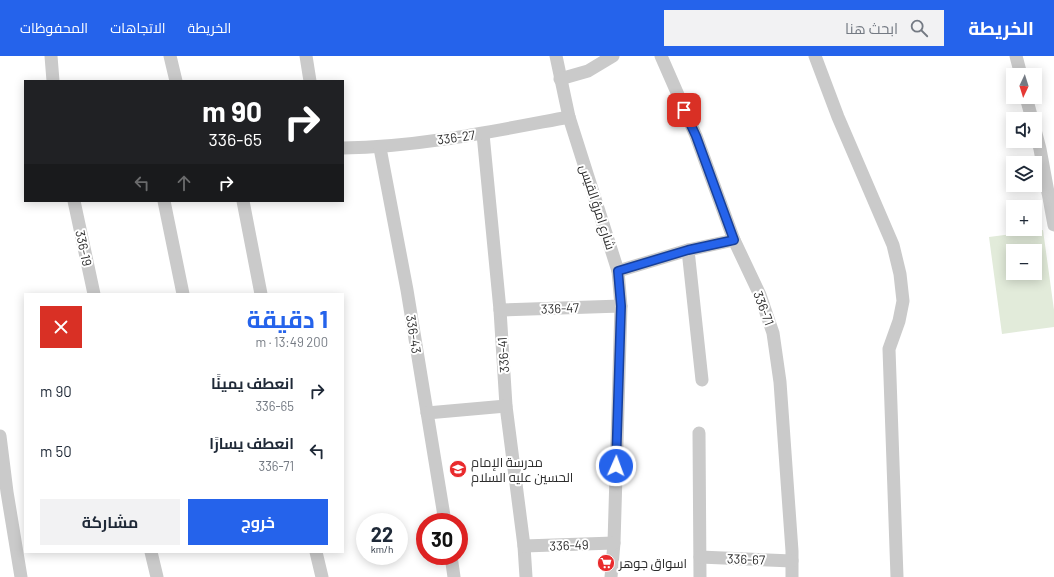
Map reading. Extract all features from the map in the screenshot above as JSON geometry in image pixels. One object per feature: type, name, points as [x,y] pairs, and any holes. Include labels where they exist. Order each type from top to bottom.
[{"type":"street","points":[[51,56],[53,80]]},
{"type":"street","points":[[170,56],[176,80]]},
{"type":"street","points":[[306,56],[310,80]]},
{"type":"street","name":"شارع امرؤ القيس","points":[[556,56],[569,117],[618,271],[621,306],[614,543],[611,577]]},
{"type":"street","points":[[560,79],[588,71],[613,56]]},
{"type":"street","name":"336-71","points":[[661,56],[696,136],[734,240],[760,295],[774,333],[780,382],[792,577]]},
{"type":"street","points":[[815,56],[838,117],[893,245],[900,274],[903,300],[899,320],[889,349],[897,577]]},
{"type":"street","points":[[1016,56],[1019,68]]},
{"type":"street","name":"336-27","points":[[344,148],[380,148],[483,134],[569,117]]},
{"type":"street","name":"336-41","points":[[483,134],[500,310],[506,406],[524,546],[526,577]]},
{"type":"street","name":"336-43","points":[[380,148],[407,290],[444,513]]},
{"type":"street","points":[[1039,148],[1054,225]]},
{"type":"street","name":"336-19","points":[[74,202],[94,293]]},
{"type":"street","points":[[164,202],[184,293]]},
{"type":"street","points":[[243,202],[261,293]]},
{"type":"street","points":[[618,271],[688,250],[734,240]]},
{"type":"street","points":[[688,250],[702,380]]},
{"type":"street","name":"336-47","points":[[500,310],[621,306]]},
{"type":"street","points":[[427,413],[506,406]]},
{"type":"street","points":[[699,433],[700,577]]},
{"type":"street","points":[[0,436],[7,492],[21,577]]},
{"type":"street","name":"336-49","points":[[524,546],[614,543]]},
{"type":"street","points":[[151,553],[156,577]]},
{"type":"street","points":[[316,553],[322,577]]},
{"type":"street","name":"336-67","points":[[700,557],[792,561]]},
{"type":"street","points":[[452,565],[454,577]]},
{"type":"green space","points":[[1043,230],[1054,310],[1054,327],[1002,334],[989,237],[1006,235],[1006,236],[1042,236]]},
{"type":"place","name":"مدرسة الإمام الحسين عليه السلام","points":[[458,469]]},
{"type":"place","name":"اسواق جوهر","points":[[606,563]]},
{"type":"route","points":[[616,466],[621,306],[618,271],[688,250],[734,240],[696,136],[684,110]]}]
